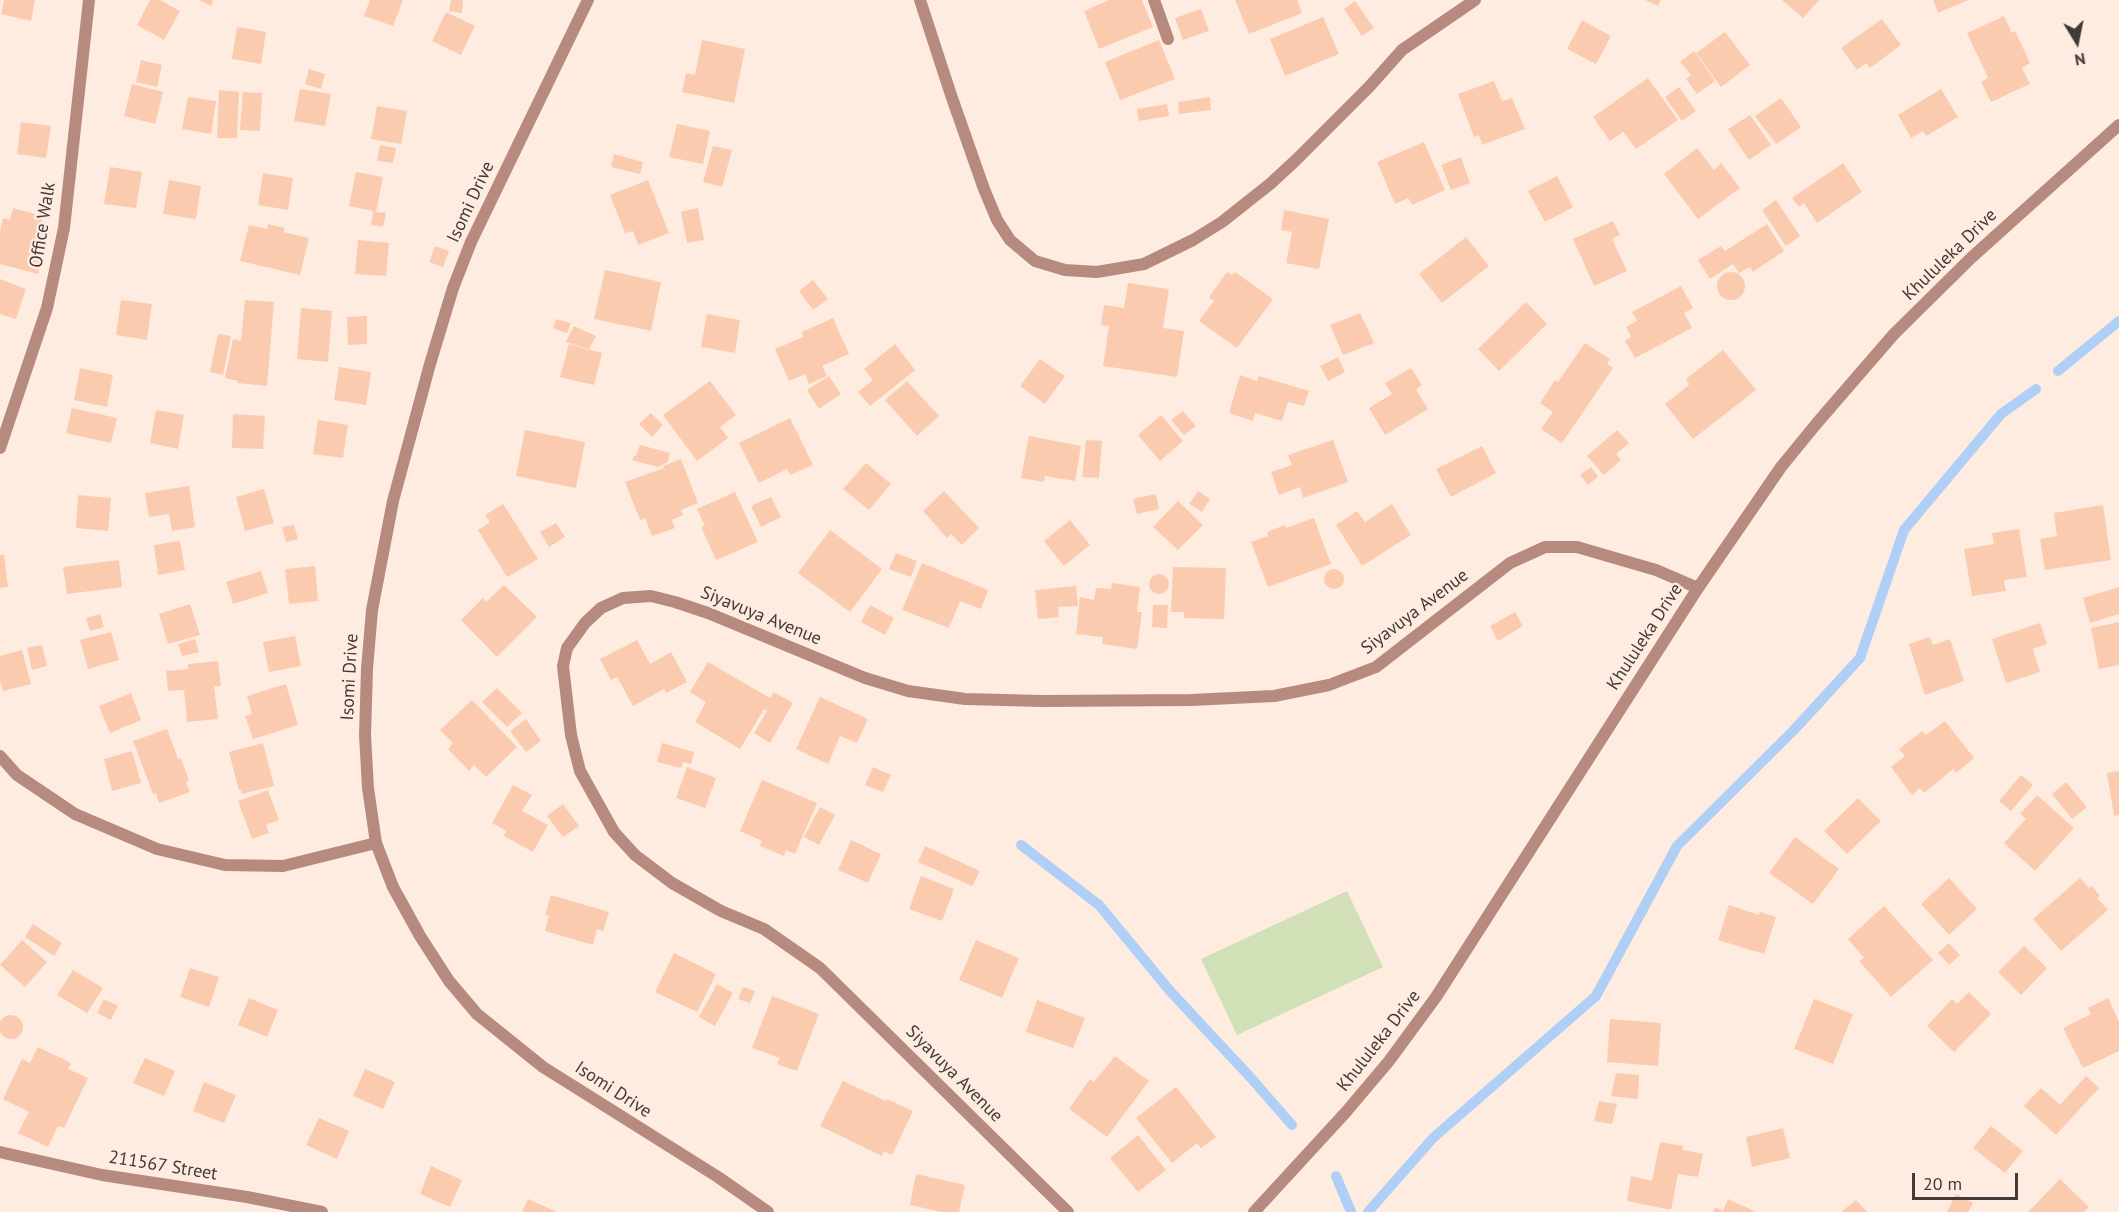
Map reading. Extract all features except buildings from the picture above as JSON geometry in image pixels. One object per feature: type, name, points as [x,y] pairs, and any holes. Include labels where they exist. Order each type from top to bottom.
[{"type":"street","name":"Office Walk","points":[[0,448],[46,308],[64,228],[88,0]]},
{"type":"street","name":"Isomi Drive","points":[[588,0],[476,232],[460,270],[430,364],[393,501],[372,610],[367,669],[365,735],[367,778],[376,843],[393,887],[420,936],[449,981],[477,1014],[543,1066],[718,1177],[768,1212]]},
{"type":"street","points":[[920,0],[984,189],[997,220],[1010,240],[1035,261],[1065,270],[1097,272],[1144,264],[1193,240],[1222,222],[1296,160],[1402,50],[1475,0]]},
{"type":"street","points":[[1154,0],[1168,39]]},
{"type":"street","name":"Khululeka Drive","points":[[1254,1212],[1346,1112],[1389,1061],[1436,997],[1698,588],[1781,467],[1894,334],[1971,258],[2119,125]]},
{"type":"street","name":"Siyavuya Avenue","points":[[1068,1212],[820,968],[764,929],[721,911],[672,883],[635,855],[614,832],[580,771],[571,735],[563,666],[567,648],[585,623],[601,608],[623,598],[651,596],[708,614],[865,678],[908,691],[965,699],[1191,700],[1274,696],[1329,685],[1376,667],[1510,563],[1545,547],[1577,547],[1656,570],[1698,588]]},
{"type":"street","points":[[0,756],[16,776],[75,814],[168,852],[225,865],[283,866],[376,843]]},
{"type":"street","name":"211567 Street","points":[[0,1152],[102,1176],[247,1197],[322,1212]]},
{"type":"green space","points":[[1347,891],[1383,967],[1237,1035],[1201,959]]},
{"type":"waterway","points":[[2058,371],[2119,321]]},
{"type":"waterway","points":[[1368,1212],[1433,1138],[1596,996],[1677,846],[1793,731],[1860,658],[1904,530],[2001,414],[2036,389]]},
{"type":"waterway","points":[[1021,845],[1099,905],[1170,991],[1292,1125]]},
{"type":"waterway","points":[[1336,1176],[1351,1212]]}]
